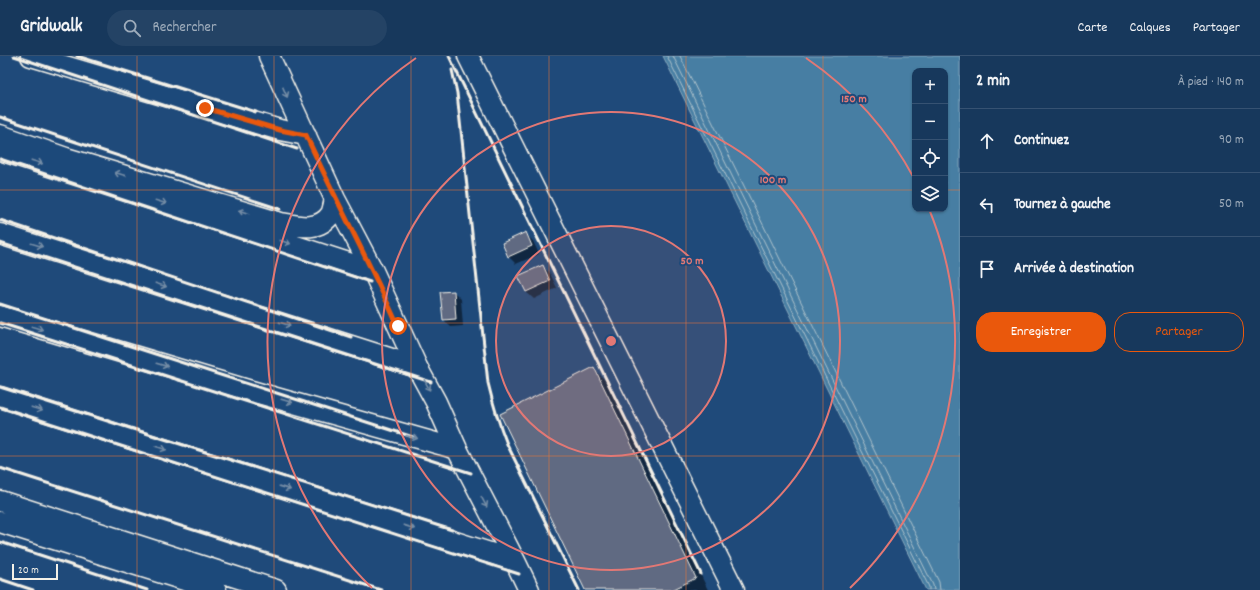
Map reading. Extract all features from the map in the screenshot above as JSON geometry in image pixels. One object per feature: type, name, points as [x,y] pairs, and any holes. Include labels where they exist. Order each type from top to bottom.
[{"type":"street","points":[[32,56],[280,130],[306,135]]},
{"type":"street","points":[[269,56],[335,199],[373,271],[457,449],[529,590]]},
{"type":"street","points":[[468,56],[734,590]]},
{"type":"street","points":[[0,135],[66,158],[281,223],[308,228],[322,222],[331,214],[335,199]]},
{"type":"street","points":[[0,150],[373,271]]},
{"type":"street","points":[[0,234],[417,367]]},
{"type":"street","points":[[0,316],[248,390],[457,449]]},
{"type":"street","points":[[0,397],[515,561]]},
{"type":"street","points":[[0,500],[276,590]]},
{"type":"street","points":[[0,522],[216,590]]},
{"type":"water","points":[[663,56],[960,56],[960,590],[926,590]]},
{"type":"building","points":[[526,232],[532,246],[508,257],[502,243]]},
{"type":"building","points":[[543,265],[550,281],[526,292],[518,276]]},
{"type":"building","points":[[454,291],[456,319],[443,320],[440,292]]},
{"type":"building","points":[[594,367],[696,578],[672,590],[585,590],[500,414]]},
{"type":"railway","points":[[14,56],[297,149]]},
{"type":"railway","points":[[77,56],[256,112]]},
{"type":"railway","points":[[449,56],[701,574]]},
{"type":"railway","points":[[452,70],[457,93],[488,383],[496,414],[507,444],[579,590]]},
{"type":"railway","points":[[0,117],[280,209]]},
{"type":"railway","points":[[0,159],[370,282]]},
{"type":"railway","points":[[0,220],[351,337]]},
{"type":"railway","points":[[0,243],[431,382]]},
{"type":"railway","points":[[0,304],[413,437]]},
{"type":"railway","points":[[0,323],[471,473]]},
{"type":"railway","points":[[0,387],[452,530]]},
{"type":"railway","points":[[0,407],[519,574]]},
{"type":"railway","points":[[0,468],[381,590]]},
{"type":"railway","points":[[0,542],[147,590]]},
{"type":"railway","points":[[0,579],[33,590]]},
{"type":"route","points":[[205,108],[280,130],[306,135],[335,199],[373,271],[398,326]]}]
